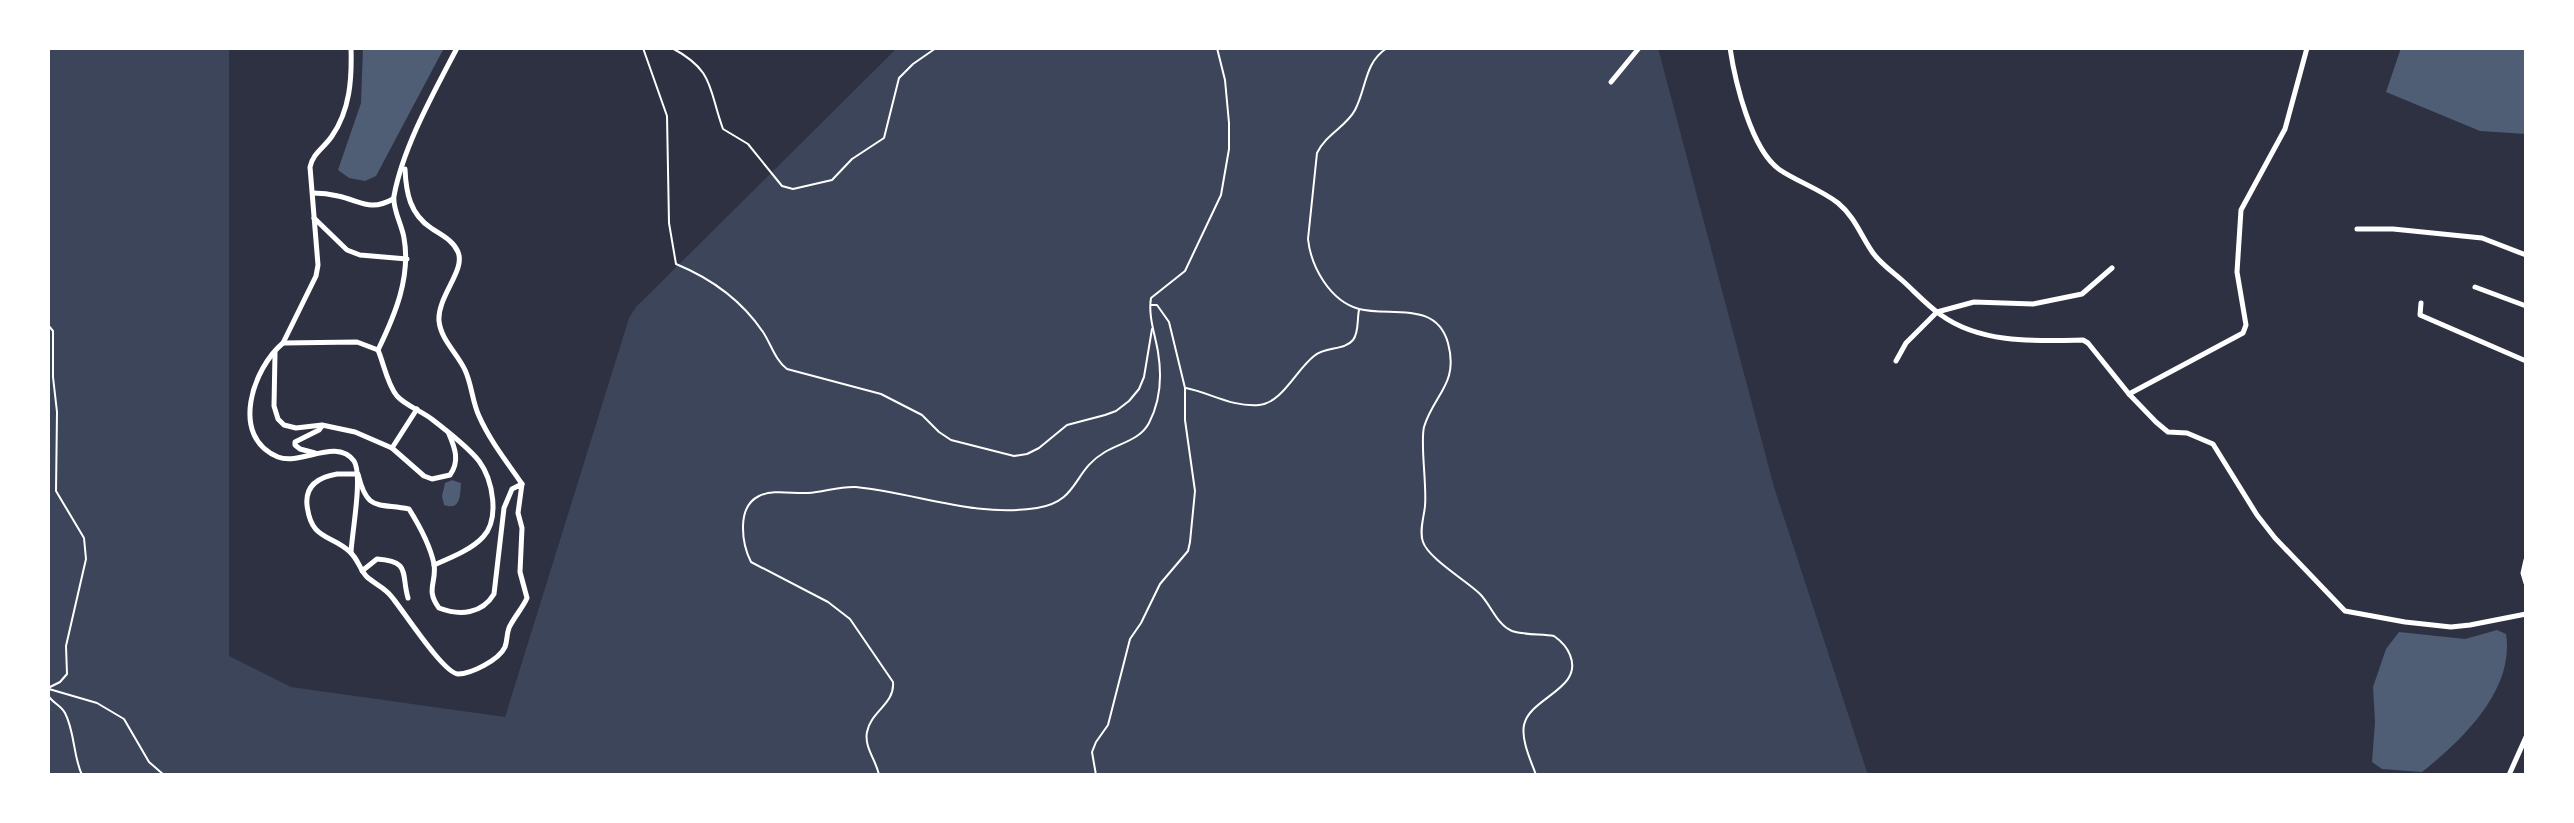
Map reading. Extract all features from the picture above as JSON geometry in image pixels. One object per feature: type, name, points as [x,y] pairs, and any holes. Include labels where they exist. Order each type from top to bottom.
[{"type":"street","points":[[351,48],[351,86],[345,110],[331,138],[313,156],[310,167],[318,256],[316,276],[283,343],[261,370],[251,393],[252,429],[262,445],[279,457],[301,458],[336,451],[349,456],[357,467],[367,500],[409,509],[423,533],[434,565],[431,596],[439,608],[460,614],[478,609],[488,602],[495,588],[504,508],[512,489],[522,484]]},
{"type":"street","points":[[434,565],[478,541],[492,523],[492,498],[478,459],[417,409],[398,398],[378,350],[394,314],[407,270],[404,235],[393,199],[418,126],[457,48]]},
{"type":"street","points":[[1611,82],[1639,48]]},
{"type":"street","points":[[1730,48],[1734,73],[1764,156],[1780,170],[1839,204],[1859,227],[1873,253],[1937,312],[1965,329],[1997,337],[2037,341],[2083,340],[2094,348],[2129,394],[2168,432],[2187,433],[2213,444],[2275,538],[2345,611],[2451,627],[2526,614]]},
{"type":"street","points":[[2129,394],[2243,333],[2246,325],[2237,272],[2241,210],[2285,129],[2307,48]]},
{"type":"street","points":[[358,474],[323,476],[313,484],[307,505],[321,536],[351,552],[362,571],[389,593],[450,671],[460,674],[482,666],[500,654],[509,626],[528,592],[520,572],[522,528],[518,513],[522,484],[478,415],[466,371],[439,322],[441,301],[459,265],[460,256],[451,241],[431,229],[414,212],[406,187],[405,162]]},
{"type":"street","points":[[313,193],[337,195],[372,206],[393,199]]},
{"type":"street","points":[[314,218],[347,250],[360,255],[407,259]]},
{"type":"street","points":[[2357,229],[2393,229],[2482,238],[2526,255]]},
{"type":"street","points":[[1896,361],[1906,343],[1937,312],[1974,302],[2033,304],[2082,294],[2112,268]]},
{"type":"street","points":[[2475,287],[2526,306]]},
{"type":"street","points":[[2421,303],[2420,315],[2526,361]]},
{"type":"street","points":[[283,343],[357,342],[378,350]]},
{"type":"street","points":[[276,349],[273,392],[278,419],[289,428],[322,425],[355,432],[392,448],[424,476],[432,479],[450,475],[456,463],[457,456],[448,433]]},
{"type":"street","points":[[392,448],[417,409]]},
{"type":"street","points":[[320,454],[300,449],[295,442],[319,430],[322,425]]},
{"type":"street","points":[[351,552],[358,474]]},
{"type":"street","points":[[362,571],[377,559],[400,564],[406,573],[408,598]]},
{"type":"street","points":[[2526,560],[2523,573],[2526,583]]},
{"type":"street","points":[[2509,775],[2526,737]]},
{"type":"path","points":[[643,48],[667,116],[669,223],[676,264],[698,273],[744,307],[787,369],[881,394],[922,415],[951,440],[1014,456],[1039,448],[1067,425],[1116,411],[1129,401],[1144,377],[1152,328]]},
{"type":"path","points":[[672,48],[705,73],[723,129],[748,144],[782,186],[793,189],[832,180],[852,159],[884,138],[899,78],[936,48]]},
{"type":"path","points":[[879,775],[867,744],[867,730],[875,713],[894,692],[893,682],[850,619],[828,602],[751,562],[744,546],[747,507],[758,496],[853,487],[969,507],[1025,509],[1056,504],[1068,497],[1090,463],[1103,453],[1137,438],[1149,425],[1161,387],[1151,298],[1185,271],[1221,195],[1229,149],[1229,123],[1225,80],[1217,48]]},
{"type":"path","points":[[1387,48],[1372,63],[1354,113],[1323,140],[1317,153],[1309,253],[1322,279],[1345,302],[1359,309],[1414,312],[1434,321],[1443,330],[1451,360],[1450,374],[1423,431],[1426,488],[1421,539],[1426,547],[1478,592],[1502,624],[1512,631],[1554,636],[1569,652],[1572,672],[1568,680],[1524,723],[1524,736],[1536,775]]},
{"type":"path","points":[[1096,775],[1092,752],[1108,725],[1130,639],[1160,584],[1188,551],[1190,542],[1195,491],[1185,420],[1185,388],[1169,322],[1157,305],[1150,305]]},
{"type":"path","points":[[1185,388],[1232,402],[1260,405],[1271,401],[1315,355],[1352,341],[1356,336],[1359,309]]},
{"type":"path","points":[[48,325],[53,331],[57,412],[56,491],[84,538],[86,559],[66,646],[67,674],[48,689]]},
{"type":"path","points":[[48,689],[97,703],[124,719],[149,762],[164,775]]},
{"type":"path","points":[[48,695],[64,711],[82,775]]},
{"type":"shaded area","points":[[48,48],[229,48],[229,656],[291,687],[505,717],[629,318],[636,307],[897,48],[1658,48],[1774,487],[1868,775],[48,775]]},
{"type":"shaded area","points":[[363,48],[444,48],[376,176],[365,181],[349,178],[338,170],[361,103]]},
{"type":"shaded area","points":[[2401,48],[2526,48],[2526,134],[2480,131],[2386,92]]},
{"type":"shaded area","points":[[452,480],[461,483],[458,501],[454,506],[444,505],[442,496],[445,483]]},
{"type":"shaded area","points":[[2497,630],[2506,634],[2507,655],[2502,675],[2494,694],[2469,729],[2422,772],[2382,769],[2372,762],[2375,722],[2373,687],[2386,649],[2399,632],[2465,639]]}]
